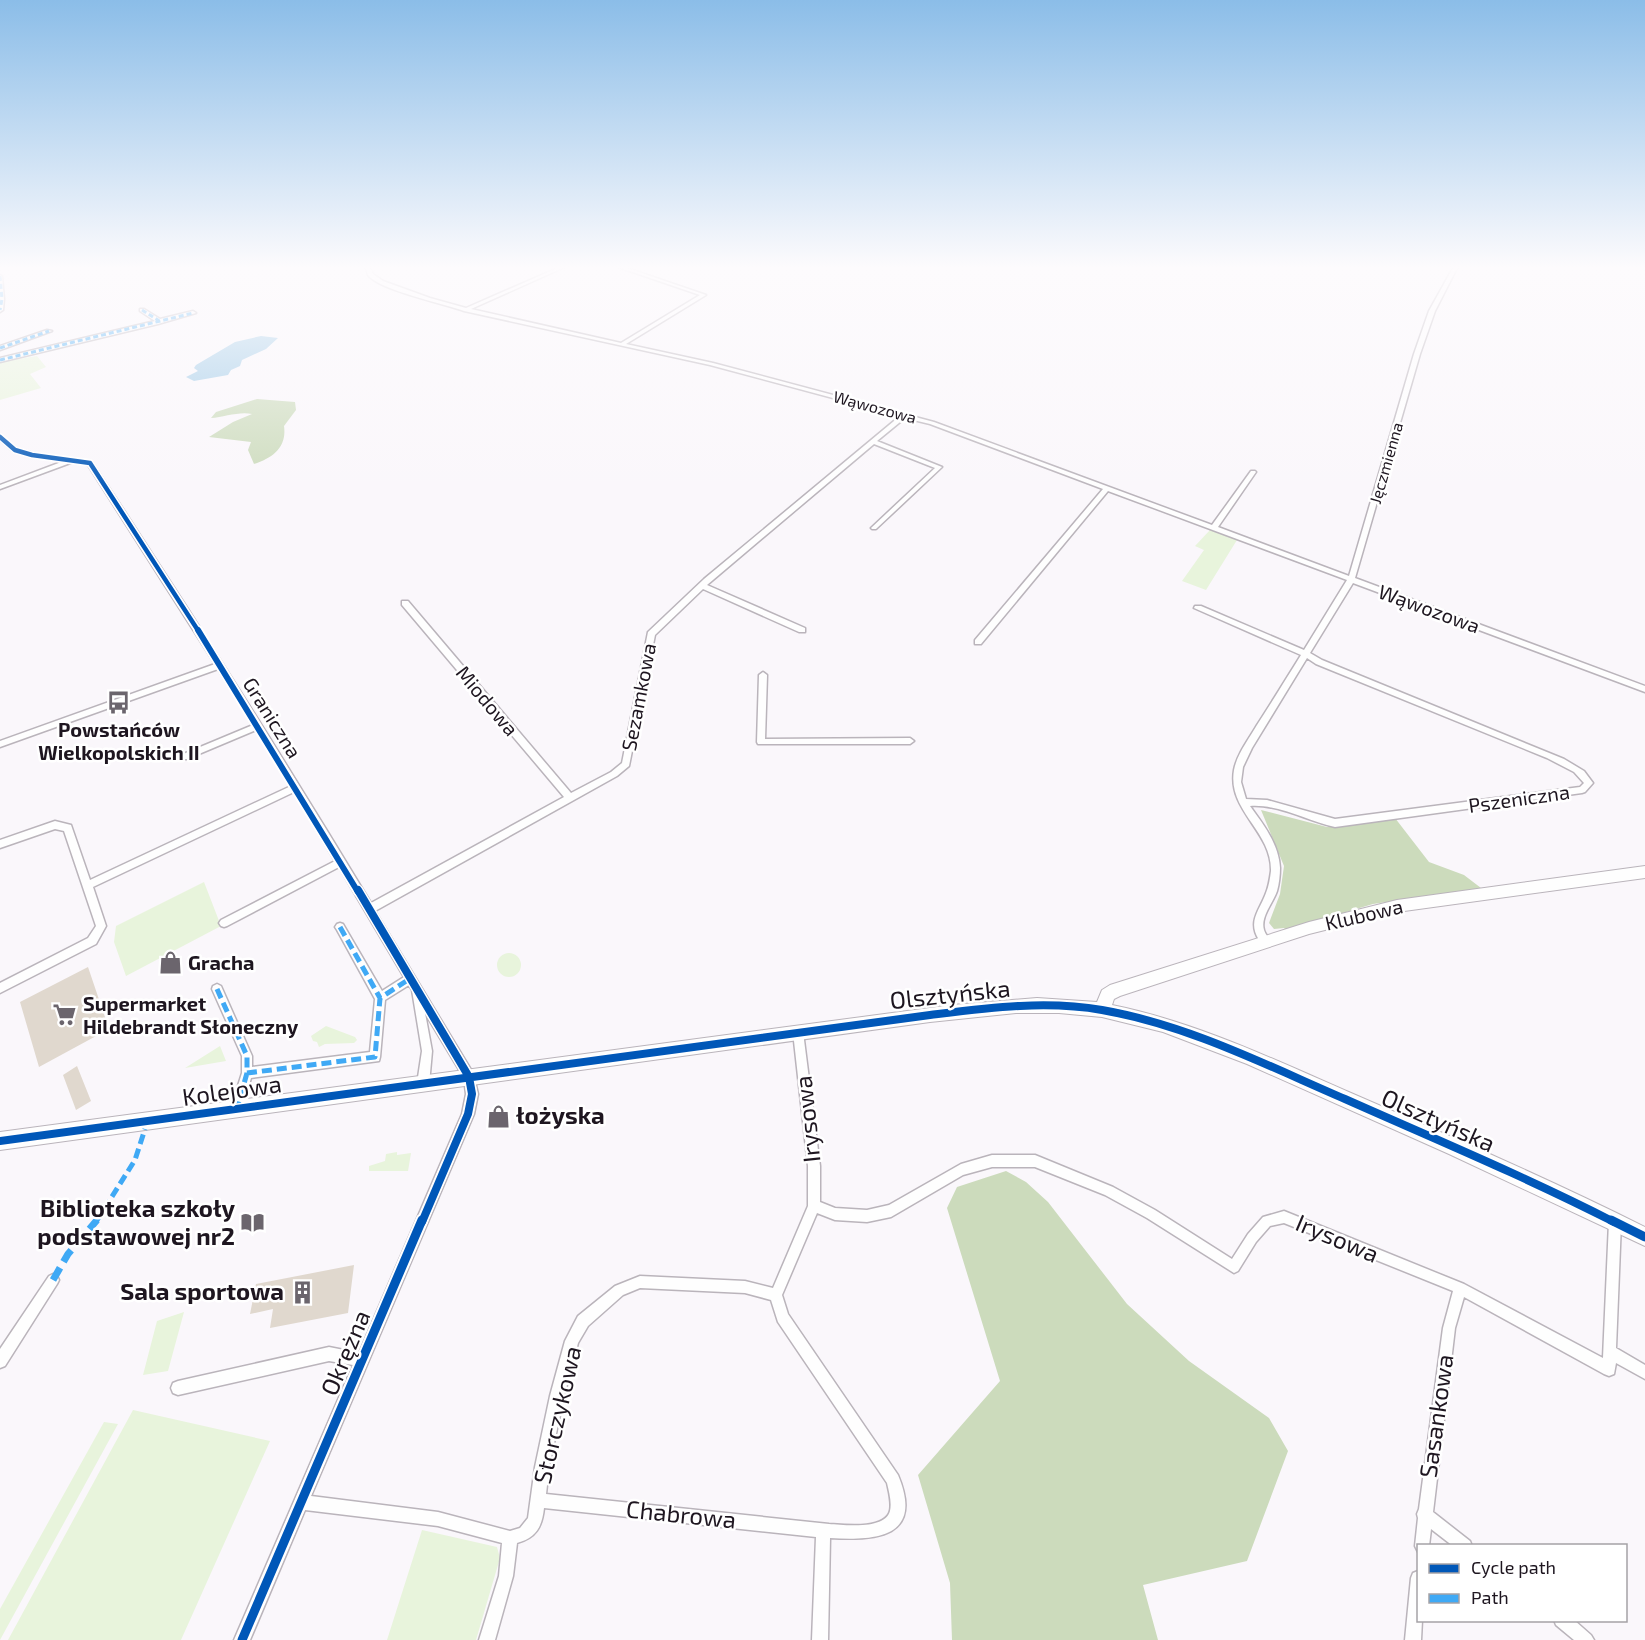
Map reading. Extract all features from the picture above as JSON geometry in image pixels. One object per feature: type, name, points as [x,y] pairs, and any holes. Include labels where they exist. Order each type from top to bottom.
[{"type":"street","points":[[0,348],[16,343]]},
{"type":"street","points":[[0,360],[74,343]]},
{"type":"street","name":"Wąwozowa","points":[[615,343],[711,364],[905,415],[1645,689]]},
{"type":"street","name":"Jęczmienna","points":[[1266,942],[1259,930],[1259,919],[1272,890],[1275,864],[1270,845],[1236,786],[1235,774],[1240,760],[1351,580],[1422,343]]},
{"type":"street","name":"Sezamkowa","points":[[369,909],[614,774],[626,765],[651,634],[702,586],[905,415]]},
{"type":"street","name":"Graniczna","points":[[0,437],[15,450],[32,455],[90,463],[296,787],[468,1077]]},
{"type":"street","points":[[873,442],[939,467],[874,528]]},
{"type":"street","points":[[0,487],[74,460]]},
{"type":"street","points":[[1214,529],[1253,472]]},
{"type":"street","points":[[978,642],[1106,489]]},
{"type":"street","points":[[702,586],[802,630]]},
{"type":"street","name":"Miodowa","points":[[405,603],[570,798]]},
{"type":"street","points":[[1198,608],[1305,654]]},
{"type":"street","name":"Pszeniczna","points":[[1244,803],[1257,801],[1319,821],[1335,823],[1582,790],[1588,783],[1575,768],[1550,756],[1318,662],[1305,654]]},
{"type":"street","points":[[0,744],[220,665]]},
{"type":"street","points":[[763,675],[761,742],[909,741]]},
{"type":"street","points":[[184,757],[258,726]]},
{"type":"street","points":[[88,885],[296,787]]},
{"type":"street","points":[[0,844],[44,828],[63,825],[68,828],[101,926],[92,941],[0,988]]},
{"type":"street","points":[[224,923],[341,862]]},
{"type":"street","name":"Klubowa","points":[[1102,1010],[1107,995],[1115,990],[1309,928],[1397,906],[1645,872]]},
{"type":"street","points":[[247,1072],[375,1058],[380,998],[340,927]]},
{"type":"street","points":[[380,998],[413,981]]},
{"type":"street","name":"Graniczna","points":[[413,981],[427,1051],[423,1084]]},
{"type":"street","points":[[217,989],[247,1056],[247,1072],[237,1108]]},
{"type":"street","name":"Olsztyńska","points":[[468,1077],[987,1008],[1052,1004],[1102,1010],[1203,1039],[1430,1137],[1615,1221],[1645,1237]]},
{"type":"street","name":"Irysowa","points":[[776,1294],[814,1206],[814,1166],[798,1032]]},
{"type":"street","name":"Kolejowa","points":[[0,1141],[468,1077]]},
{"type":"street","name":"Okrężna","points":[[242,1640],[468,1114],[472,1094],[468,1077]]},
{"type":"street","name":"Irysowa","points":[[814,1206],[835,1214],[867,1216],[891,1211],[961,1170],[992,1161],[1035,1161],[1109,1191],[1151,1214],[1234,1267],[1252,1238],[1267,1221],[1284,1217],[1460,1288],[1609,1369],[1610,1352]]},
{"type":"street","points":[[1615,1221],[1610,1352],[1645,1372]]},
{"type":"street","points":[[0,1361],[53,1280]]},
{"type":"street","name":"Storczykowa","points":[[510,1538],[524,1534],[535,1521],[542,1467],[572,1341],[584,1321],[619,1290],[640,1282],[746,1287],[776,1294]]},
{"type":"street","name":"Sasankowa","points":[[1422,1544],[1449,1328],[1460,1288]]},
{"type":"street","points":[[776,1294],[783,1317],[893,1480],[898,1501],[896,1518],[886,1528],[874,1532],[823,1530],[820,1640]]},
{"type":"street","points":[[178,1388],[329,1354],[363,1360]]},
{"type":"street","name":"Chabrowa","points":[[539,1500],[823,1530]]},
{"type":"street","points":[[301,1502],[438,1519],[510,1538],[506,1576],[488,1640]]},
{"type":"street","points":[[1424,1514],[1464,1544]]},
{"type":"street","points":[[1413,1640],[1417,1599]]},
{"type":"street","points":[[1564,1622],[1586,1640]]},
{"type":"green space","points":[[37,356],[46,367],[30,374],[41,388],[0,400],[0,362]]},
{"type":"green space","points":[[257,399],[295,402],[296,410],[284,426],[281,446],[273,455],[254,464],[248,450],[251,442],[209,437],[233,422],[252,414],[211,418],[216,412]]},
{"type":"green space","points":[[1210,530],[1237,540],[1206,590],[1182,581],[1204,550],[1195,546]]},
{"type":"green space","points":[[1261,810],[1327,827],[1395,818],[1429,862],[1464,875],[1481,888],[1373,904],[1286,930],[1284,928],[1274,929],[1269,923],[1280,894],[1284,866]]},
{"type":"green space","points":[[204,882],[221,926],[126,976],[114,942],[116,926]]},
{"type":"green space","points":[[509,953],[517,957],[521,965],[517,973],[509,977],[501,973],[497,965],[501,957]]},
{"type":"green space","points":[[326,1026],[355,1037],[357,1040],[354,1043],[325,1044],[319,1047],[311,1036]]},
{"type":"green space","points":[[220,1046],[226,1061],[185,1068]]},
{"type":"green space","points":[[397,1152],[397,1155],[411,1153],[408,1171],[369,1171],[369,1166],[385,1161],[386,1154]]},
{"type":"green space","points":[[1006,1171],[1026,1182],[1048,1202],[1127,1304],[1189,1361],[1269,1418],[1288,1451],[1247,1561],[1143,1585],[1158,1640],[952,1640],[950,1583],[918,1475],[1000,1381],[947,1208],[957,1187]]},
{"type":"green space","points":[[184,1312],[168,1371],[143,1375],[157,1321]]},
{"type":"green space","points":[[133,1410],[270,1441],[181,1640],[8,1640]]},
{"type":"green space","points":[[104,1422],[118,1424],[0,1640],[0,1609]]},
{"type":"green space","points":[[422,1530],[497,1547],[500,1558],[476,1640],[387,1640]]},
{"type":"water","points":[[234,343],[273,343],[266,349],[242,360],[240,366],[231,370],[228,375],[194,381],[186,377],[198,371],[194,368]]},
{"type":"building","name":"Supermarket Hildebrandt Słoneczny","points":[[88,967],[109,1029],[39,1067],[20,1002]]},
{"type":"building","points":[[77,1066],[91,1101],[76,1110],[63,1075]]},
{"type":"building","name":"Sala sportowa","points":[[354,1265],[348,1313],[270,1328],[273,1309],[250,1314],[256,1284]]},
{"type":"marked path","points":[[0,348],[16,343]]},
{"type":"marked path","points":[[0,360],[72,343]]},
{"type":"marked path","points":[[340,927],[380,998]]},
{"type":"marked path","points":[[247,1073],[375,1057],[380,998],[411,978]]},
{"type":"marked path","points":[[217,989],[247,1056],[247,1073],[237,1108]]},
{"type":"marked path","points":[[53,1280],[68,1254],[91,1229],[135,1160],[145,1129]]},
{"type":"cycle path","points":[[0,437],[15,450],[32,455],[90,463],[296,787],[469,1077],[472,1094],[468,1114],[242,1640]]},
{"type":"cycle path","points":[[0,1141],[930,1015],[1016,1006],[1080,1007],[1133,1016],[1223,1046],[1494,1165],[1645,1237]]},
{"type":"place","name":"Powstańców Wielkopolskich II","points":[[119,702]]},
{"type":"place","name":"Gracha","points":[[170,963]]},
{"type":"place","name":"Supermarket Hildebrandt Słoneczny","points":[[65,1015]]},
{"type":"place","name":"łożyska","points":[[498,1116]]},
{"type":"place","name":"Biblioteka szkoły podstawowej nr2","points":[[253,1223]]},
{"type":"place","name":"Sala sportowa","points":[[302,1292]]}]
